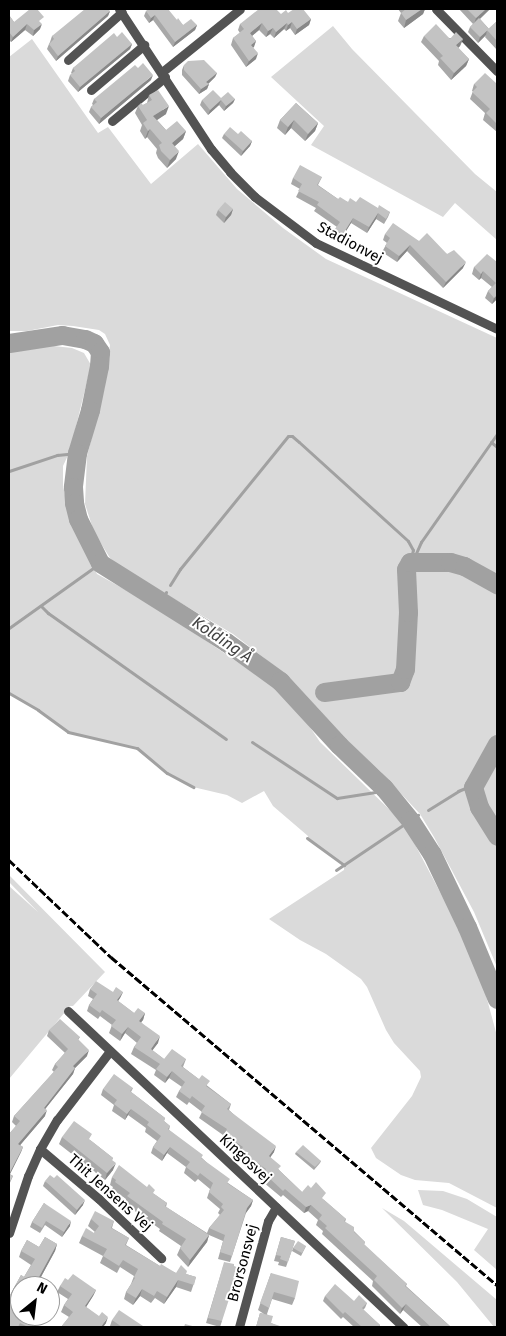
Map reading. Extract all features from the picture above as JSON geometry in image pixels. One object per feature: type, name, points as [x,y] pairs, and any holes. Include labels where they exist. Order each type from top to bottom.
[{"type":"street","points":[[112,122],[240,9]]},
{"type":"street","points":[[436,9],[497,71]]},
{"type":"street","points":[[68,60],[121,11]]},
{"type":"street","name":"Stadionvej","points":[[121,11],[211,149],[230,172],[255,197],[316,243],[497,330]]},
{"type":"street","points":[[91,90],[144,45]]},
{"type":"street","name":"Kingosvej","points":[[68,1011],[403,1327]]},
{"type":"street","points":[[9,1233],[28,1176],[40,1149],[57,1120],[110,1051]]},
{"type":"street","name":"Thit Jensens Vej","points":[[40,1149],[99,1199],[161,1258]]},
{"type":"street","name":"Brorsonsvej","points":[[239,1327],[268,1221],[276,1207]]},
{"type":"shaded area","points":[[333,26],[352,49],[475,174],[497,192],[497,240],[455,203],[443,217],[311,145],[324,126],[271,77]]},
{"type":"shaded area","points":[[32,39],[98,133],[108,127],[151,184],[198,144],[237,189],[283,228],[326,259],[497,338],[497,967],[474,912],[420,814],[381,772],[350,743],[290,678],[233,634],[122,568],[110,558],[94,532],[85,504],[87,456],[104,390],[110,345],[105,334],[99,330],[73,326],[58,325],[27,331],[9,331],[9,57]]},
{"type":"shaded area","points":[[45,345],[72,348],[84,353],[91,365],[70,451],[63,466],[63,485],[70,523],[97,574],[158,608],[280,691],[299,711],[320,742],[396,816],[409,833],[452,915],[484,988],[497,1036],[497,1208],[449,1183],[415,1180],[401,1175],[376,1158],[371,1148],[412,1096],[421,1077],[420,1071],[394,1043],[386,1030],[367,987],[361,979],[326,954],[300,940],[269,919],[344,870],[344,865],[308,839],[308,836],[273,806],[264,791],[242,803],[227,795],[193,787],[167,773],[137,748],[68,732],[38,710],[9,693],[9,352]]},
{"type":"shaded area","points":[[9,875],[105,972],[73,1006],[70,1006],[9,1079],[9,886],[38,912],[9,882]]},
{"type":"shaded area","points":[[418,1190],[443,1191],[467,1199],[497,1217],[497,1270],[474,1250],[488,1229],[442,1210],[423,1205]]},
{"type":"shaded area","points":[[382,1208],[404,1221],[497,1300],[497,1327],[494,1327],[457,1282]]},
{"type":"building","points":[[30,9],[37,9],[44,17],[39,21],[42,24],[34,30],[27,24],[13,37],[9,32],[9,15],[14,22]]},
{"type":"building","points":[[85,9],[108,9],[110,11],[58,56],[49,44],[54,39],[52,36]]},
{"type":"building","points":[[148,9],[168,9],[183,25],[191,19],[197,25],[175,42],[155,15],[151,18],[146,11]]},
{"type":"building","points":[[259,9],[276,9],[281,14],[286,10],[288,13],[294,9],[303,9],[311,19],[297,29],[292,22],[288,25],[287,23],[276,32],[273,28],[268,31],[262,23],[250,33],[256,41],[251,45],[258,53],[249,61],[233,38],[244,29],[240,24]]},
{"type":"building","points":[[406,9],[422,9],[406,20],[401,13]]},
{"type":"building","points":[[467,9],[486,9],[476,18]]},
{"type":"building","points":[[479,18],[489,29],[480,37],[470,27]]},
{"type":"building","points":[[497,21],[497,41],[487,30]]},
{"type":"building","points":[[436,24],[450,39],[456,32],[463,39],[456,45],[469,59],[454,73],[440,58],[443,56],[424,36]]},
{"type":"building","points":[[122,32],[132,44],[80,87],[70,75],[75,71],[73,68],[114,33],[117,37]]},
{"type":"building","points":[[204,60],[217,73],[206,82],[209,84],[201,89],[184,70],[184,65],[188,61]]},
{"type":"building","points":[[143,63],[153,75],[101,118],[91,107],[97,102],[94,99],[135,65],[138,68]]},
{"type":"building","points":[[485,73],[496,83],[497,81],[497,124],[486,113],[490,109],[472,92],[477,87],[474,84]]},
{"type":"building","points":[[158,90],[169,106],[153,116],[166,130],[177,121],[186,131],[172,143],[179,151],[170,160],[161,151],[159,145],[162,143],[150,129],[148,131],[143,123],[147,120],[138,106],[141,103],[143,105],[152,100],[149,95]]},
{"type":"building","points":[[213,90],[221,98],[228,92],[235,99],[226,106],[221,100],[210,110],[202,100]]},
{"type":"building","points":[[296,103],[318,123],[308,134],[294,120],[288,127],[280,120]]},
{"type":"building","points":[[230,127],[238,134],[241,131],[252,141],[243,151],[224,134]]},
{"type":"building","points":[[300,165],[322,177],[317,185],[338,199],[340,197],[348,202],[350,198],[356,202],[360,197],[378,208],[379,205],[390,212],[386,219],[378,213],[369,227],[353,218],[343,234],[335,229],[340,222],[317,205],[319,202],[298,191],[302,184],[293,178]]},
{"type":"building","points":[[225,202],[233,209],[226,217],[218,210]]},
{"type":"building","points":[[393,223],[419,241],[427,233],[447,254],[454,250],[466,262],[446,282],[410,245],[399,256],[385,246],[390,238],[385,234]]},
{"type":"building","points":[[487,254],[497,262],[497,295],[494,298],[488,291],[496,283],[483,271],[481,274],[474,267]]},
{"type":"building","points":[[96,981],[113,992],[116,987],[123,992],[117,1000],[134,1013],[138,1008],[145,1013],[139,1021],[160,1036],[151,1049],[164,1059],[172,1049],[186,1059],[181,1066],[199,1079],[202,1075],[210,1081],[206,1086],[231,1104],[227,1109],[276,1146],[269,1156],[281,1166],[278,1169],[302,1192],[308,1185],[311,1188],[316,1182],[326,1193],[322,1198],[346,1219],[344,1221],[354,1227],[354,1232],[365,1242],[364,1244],[407,1284],[405,1286],[451,1327],[431,1327],[406,1304],[402,1308],[374,1280],[377,1276],[325,1228],[327,1226],[319,1219],[322,1215],[311,1205],[306,1207],[285,1189],[283,1191],[266,1175],[264,1172],[266,1169],[240,1151],[243,1147],[224,1134],[227,1129],[201,1112],[205,1106],[192,1096],[190,1099],[179,1091],[185,1082],[172,1071],[167,1077],[156,1069],[160,1064],[134,1047],[141,1037],[128,1027],[122,1034],[111,1026],[116,1020],[102,1010],[100,1013],[89,1005],[97,994],[90,989]]},
{"type":"building","points":[[60,1019],[80,1037],[78,1039],[89,1050],[73,1066],[75,1068],[44,1108],[47,1110],[18,1144],[23,1147],[9,1174],[9,1134],[20,1121],[14,1116],[58,1067],[55,1064],[68,1049],[49,1030]]},
{"type":"building","points":[[114,1074],[133,1088],[130,1091],[165,1118],[164,1121],[170,1126],[168,1129],[203,1155],[201,1158],[230,1179],[227,1183],[253,1200],[247,1208],[232,1256],[220,1252],[225,1235],[209,1228],[224,1210],[221,1207],[223,1204],[209,1192],[213,1183],[200,1173],[198,1176],[186,1167],[190,1162],[170,1147],[164,1155],[153,1147],[161,1136],[147,1125],[149,1122],[131,1109],[127,1114],[114,1104],[117,1100],[103,1089]]},
{"type":"building","points":[[74,1121],[92,1134],[89,1139],[113,1158],[112,1160],[116,1163],[107,1173],[62,1137]]},
{"type":"building","points":[[303,1145],[321,1161],[315,1167],[296,1152]]},
{"type":"building","points":[[119,1165],[147,1187],[149,1184],[155,1190],[153,1193],[167,1203],[165,1206],[209,1235],[190,1260],[180,1248],[186,1239],[162,1224],[163,1222],[127,1196],[130,1193],[115,1182],[116,1180],[112,1177]]},
{"type":"building","points":[[9,1174],[13,1176],[9,1183]]},
{"type":"building","points":[[50,1175],[54,1178],[57,1175],[85,1200],[77,1210],[45,1181]]},
{"type":"building","points":[[44,1203],[71,1221],[64,1232],[46,1221],[42,1228],[32,1222]]},
{"type":"building","points":[[95,1211],[114,1221],[111,1228],[129,1238],[125,1245],[160,1266],[161,1264],[176,1273],[181,1265],[187,1271],[186,1274],[196,1277],[194,1285],[178,1280],[167,1297],[157,1291],[154,1296],[142,1289],[136,1298],[126,1292],[135,1278],[138,1269],[123,1260],[119,1266],[103,1256],[107,1249],[82,1236],[86,1228],[94,1233],[99,1226],[91,1219]]},
{"type":"building","points":[[45,1237],[57,1244],[39,1276],[25,1276],[35,1259],[21,1251],[27,1240],[39,1247]]},
{"type":"building","points":[[281,1237],[295,1241],[288,1262],[280,1259],[281,1256],[276,1255]]},
{"type":"building","points":[[298,1241],[306,1246],[302,1253],[293,1248]]},
{"type":"building","points":[[224,1262],[234,1264],[234,1266],[239,1268],[222,1321],[208,1318]]},
{"type":"building","points":[[271,1273],[299,1281],[295,1298],[274,1292],[269,1308],[260,1303]]},
{"type":"building","points":[[73,1274],[96,1290],[85,1306],[99,1316],[102,1312],[108,1317],[101,1327],[61,1327],[73,1312],[64,1305],[72,1294],[60,1286],[65,1278],[68,1280]]},
{"type":"building","points":[[335,1284],[354,1301],[359,1295],[367,1303],[362,1308],[380,1325],[379,1327],[362,1327],[345,1312],[343,1314],[325,1296]]},
{"type":"building","points":[[10,1295],[10,1326],[18,1327],[9,1327]]},
{"type":"building","points":[[119,1310],[143,1326],[122,1327],[112,1320]]},
{"type":"building","points":[[260,1313],[273,1316],[271,1323],[280,1327],[256,1327]]},
{"type":"building","points":[[185,1324],[196,1327],[184,1327]]},
{"type":"waterway","name":"Kolding Å","points":[[9,343],[62,335],[85,339],[94,343],[100,352],[99,366],[90,410],[77,453],[73,487],[78,519],[100,563],[226,642],[280,681],[339,745],[384,788],[410,820],[432,854],[467,927],[497,999]]},
{"type":"waterway","points":[[413,560],[421,542],[497,434]]},
{"type":"waterway","points":[[170,585],[180,569],[288,436],[292,436],[299,442],[408,541],[413,550],[410,561]]},
{"type":"waterway","points":[[491,442],[497,447]]},
{"type":"waterway","points":[[9,471],[57,455],[77,453]]},
{"type":"waterway","points":[[324,692],[400,682],[405,669],[408,612],[406,569],[410,562],[450,562],[464,566],[497,584]]},
{"type":"waterway","points":[[9,628],[100,563]]},
{"type":"waterway","points":[[162,600],[166,592]]},
{"type":"waterway","points":[[41,606],[48,613],[226,739]]},
{"type":"waterway","points":[[9,693],[38,710],[68,732],[137,748],[167,773],[193,787]]},
{"type":"waterway","points":[[252,742],[337,798],[376,792],[384,788]]},
{"type":"waterway","points":[[497,744],[473,787],[479,807],[497,836]]},
{"type":"waterway","points":[[428,810],[458,791],[473,785]]},
{"type":"waterway","points":[[336,870],[418,815]]},
{"type":"waterway","points":[[307,838],[344,865]]},
{"type":"railway","points":[[9,860],[111,957],[497,1285]]}]
